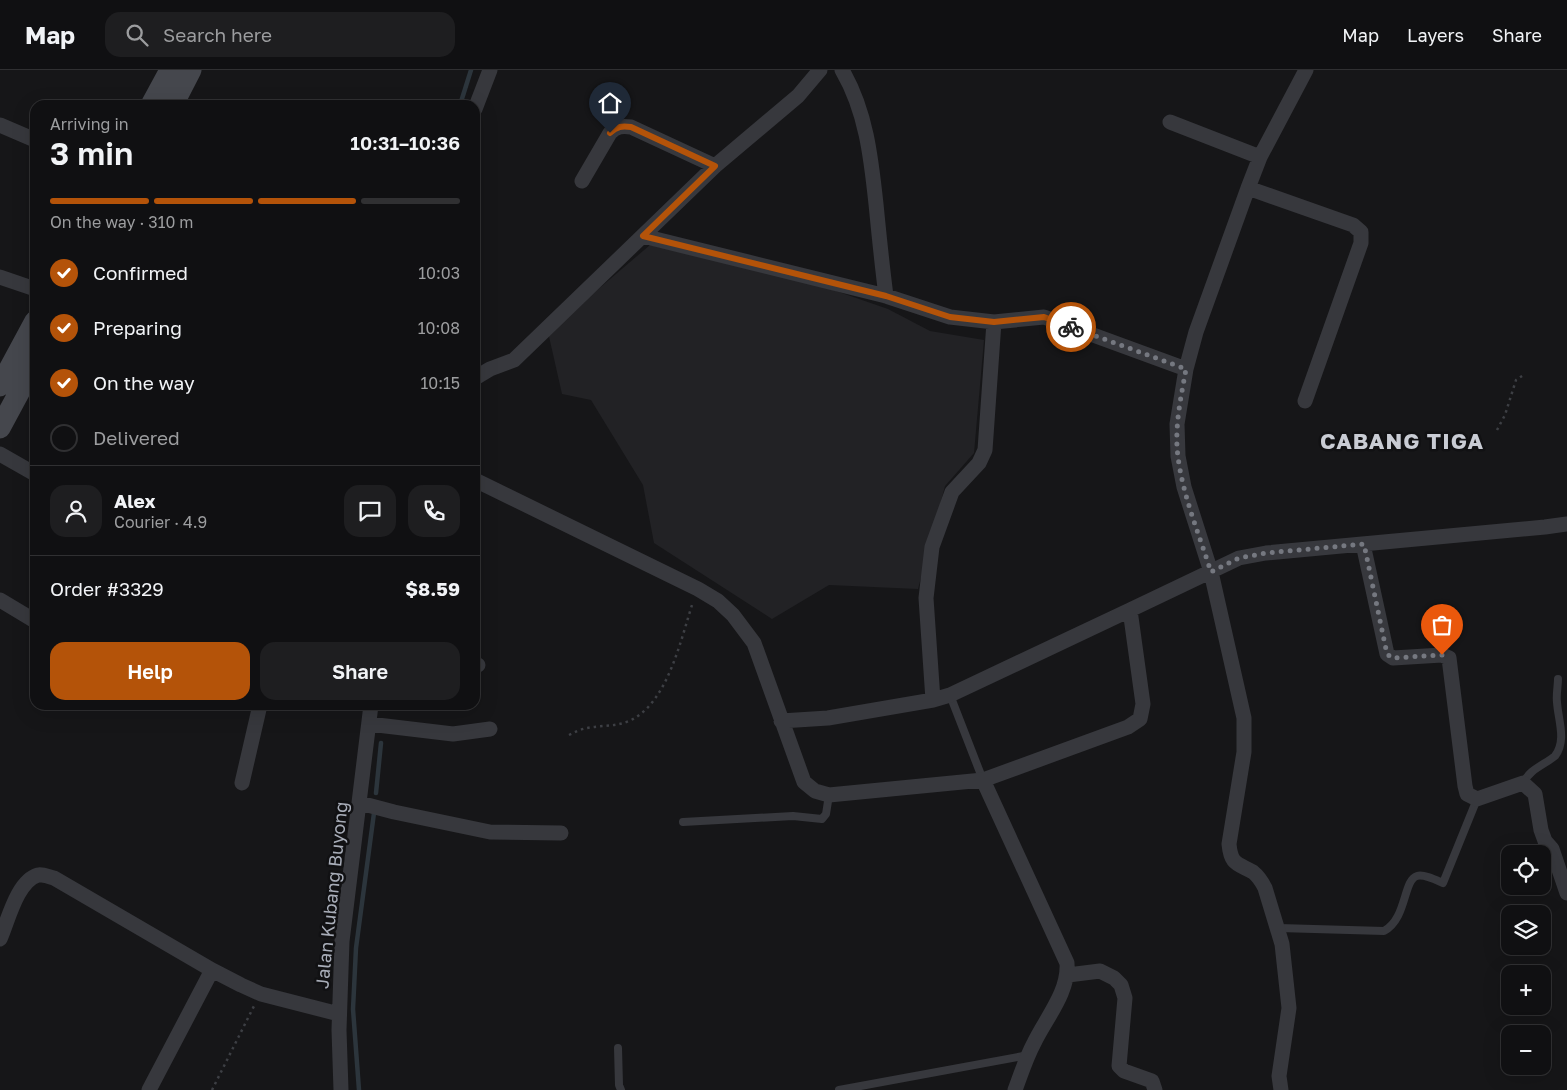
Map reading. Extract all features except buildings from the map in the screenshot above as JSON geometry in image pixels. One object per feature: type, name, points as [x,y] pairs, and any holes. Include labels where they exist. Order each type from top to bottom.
[{"type":"main road","points":[[154,100],[170,70]]},
{"type":"main road","points":[[176,100],[191,70]]},
{"type":"main road","points":[[0,386],[30,330]]},
{"type":"main road","points":[[0,428],[30,372]]},
{"type":"street","points":[[478,100],[490,70]]},
{"type":"street","points":[[798,96],[808,70]]},
{"type":"street","points":[[480,375],[490,368],[514,360],[715,166],[798,96],[820,70]]},
{"type":"street","points":[[842,70],[853,88],[865,124],[871,156],[886,296]]},
{"type":"street","points":[[1281,1090],[1278,1076],[1289,1008],[1282,944],[1279,928],[1265,888],[1254,873],[1235,864],[1230,855],[1229,844],[1242,770],[1245,735],[1244,718],[1211,572],[1184,487],[1178,456],[1177,424],[1186,369],[1200,323],[1248,188],[1260,157],[1306,70]]},
{"type":"street","points":[[1170,122],[1260,157]]},
{"type":"street","points":[[0,125],[30,138]]},
{"type":"street","points":[[582,181],[610,133],[615,128],[622,126],[631,127],[715,166]]},
{"type":"street","points":[[1248,188],[1353,225],[1361,232],[1361,244],[1305,401]]},
{"type":"street","points":[[643,236],[886,296],[950,317],[994,322],[1044,317],[1186,369]]},
{"type":"street","points":[[0,277],[30,287]]},
{"type":"street","points":[[933,700],[926,598],[932,547],[952,492],[979,464],[985,450],[994,322]]},
{"type":"street","points":[[0,454],[30,471]]},
{"type":"street","points":[[480,482],[698,589],[718,601],[745,629],[754,643],[804,782],[816,791],[829,795],[983,780],[1128,727],[1140,719],[1143,704],[1130,610]]},
{"type":"street","points":[[781,720],[828,718],[933,700],[950,695],[1239,558],[1567,524]]},
{"type":"street","points":[[1364,544],[1387,654],[1392,658],[1442,655],[1449,658],[1464,786],[1467,794],[1477,799],[1523,783],[1535,794],[1545,841],[1552,849],[1567,893]]},
{"type":"street","points":[[0,600],[30,618]]},
{"type":"street","points":[[242,783],[259,710]]},
{"type":"street","name":"Jalan Kubang Buyong","points":[[341,1090],[339,1014],[342,941],[371,710]]},
{"type":"street","points":[[369,724],[406,730],[453,734],[490,728]]},
{"type":"street","points":[[983,780],[1067,963],[1068,975],[1064,986],[1029,1055],[1015,1090]]},
{"type":"street","points":[[360,802],[394,812],[490,832],[561,833]]},
{"type":"street","points":[[0,939],[21,888],[31,878],[40,875],[54,878],[212,970],[261,994],[339,1014]]},
{"type":"street","points":[[149,1090],[212,970]]},
{"type":"street","points":[[1068,975],[1100,971],[1114,978],[1121,985],[1125,998],[1119,1066],[1124,1071],[1152,1081],[1155,1090]]},
{"type":"lane","points":[[1523,783],[1530,772],[1556,756],[1563,745],[1565,730],[1556,703],[1558,679]]},
{"type":"lane","points":[[950,695],[983,780]]},
{"type":"lane","points":[[683,822],[793,816],[817,820],[822,819],[826,814],[829,795]]},
{"type":"lane","points":[[1279,928],[1384,931],[1392,927],[1397,920],[1410,880],[1417,876],[1424,876],[1443,883],[1477,799]]},
{"type":"lane","points":[[618,1048],[619,1085],[621,1090]]},
{"type":"lane","points":[[838,1090],[1029,1055]]},
{"type":"path","points":[[1497,430],[1505,415],[1516,380],[1526,374]]},
{"type":"path","points":[[569,735],[586,728],[614,726],[631,720],[656,698],[666,680],[698,589]]},
{"type":"path","points":[[212,1090],[261,994]]},
{"type":"shaded area","points":[[650,245],[813,283],[888,309],[930,331],[984,340],[974,453],[945,486],[918,589],[829,585],[772,619],[654,543],[643,485],[591,400],[562,394],[548,332]]},
{"type":"waterway","points":[[462,100],[471,70]]},
{"type":"waterway","points":[[376,793],[381,743]]},
{"type":"waterway","points":[[359,1090],[353,1009],[356,948],[374,813]]},
{"type":"way so far","points":[[1071,327],[1186,369],[1177,424],[1178,456],[1184,487],[1211,572],[1239,558],[1266,553],[1364,544],[1387,654],[1392,658],[1442,655]]},
{"type":"district","name":"CABANG TIGA","points":[[1402,440]]},
{"type":"route","points":[[610,133],[615,128],[622,126],[631,127],[715,166],[643,236],[886,296],[935,314],[966,320],[994,322],[1044,317],[1071,327]]}]
